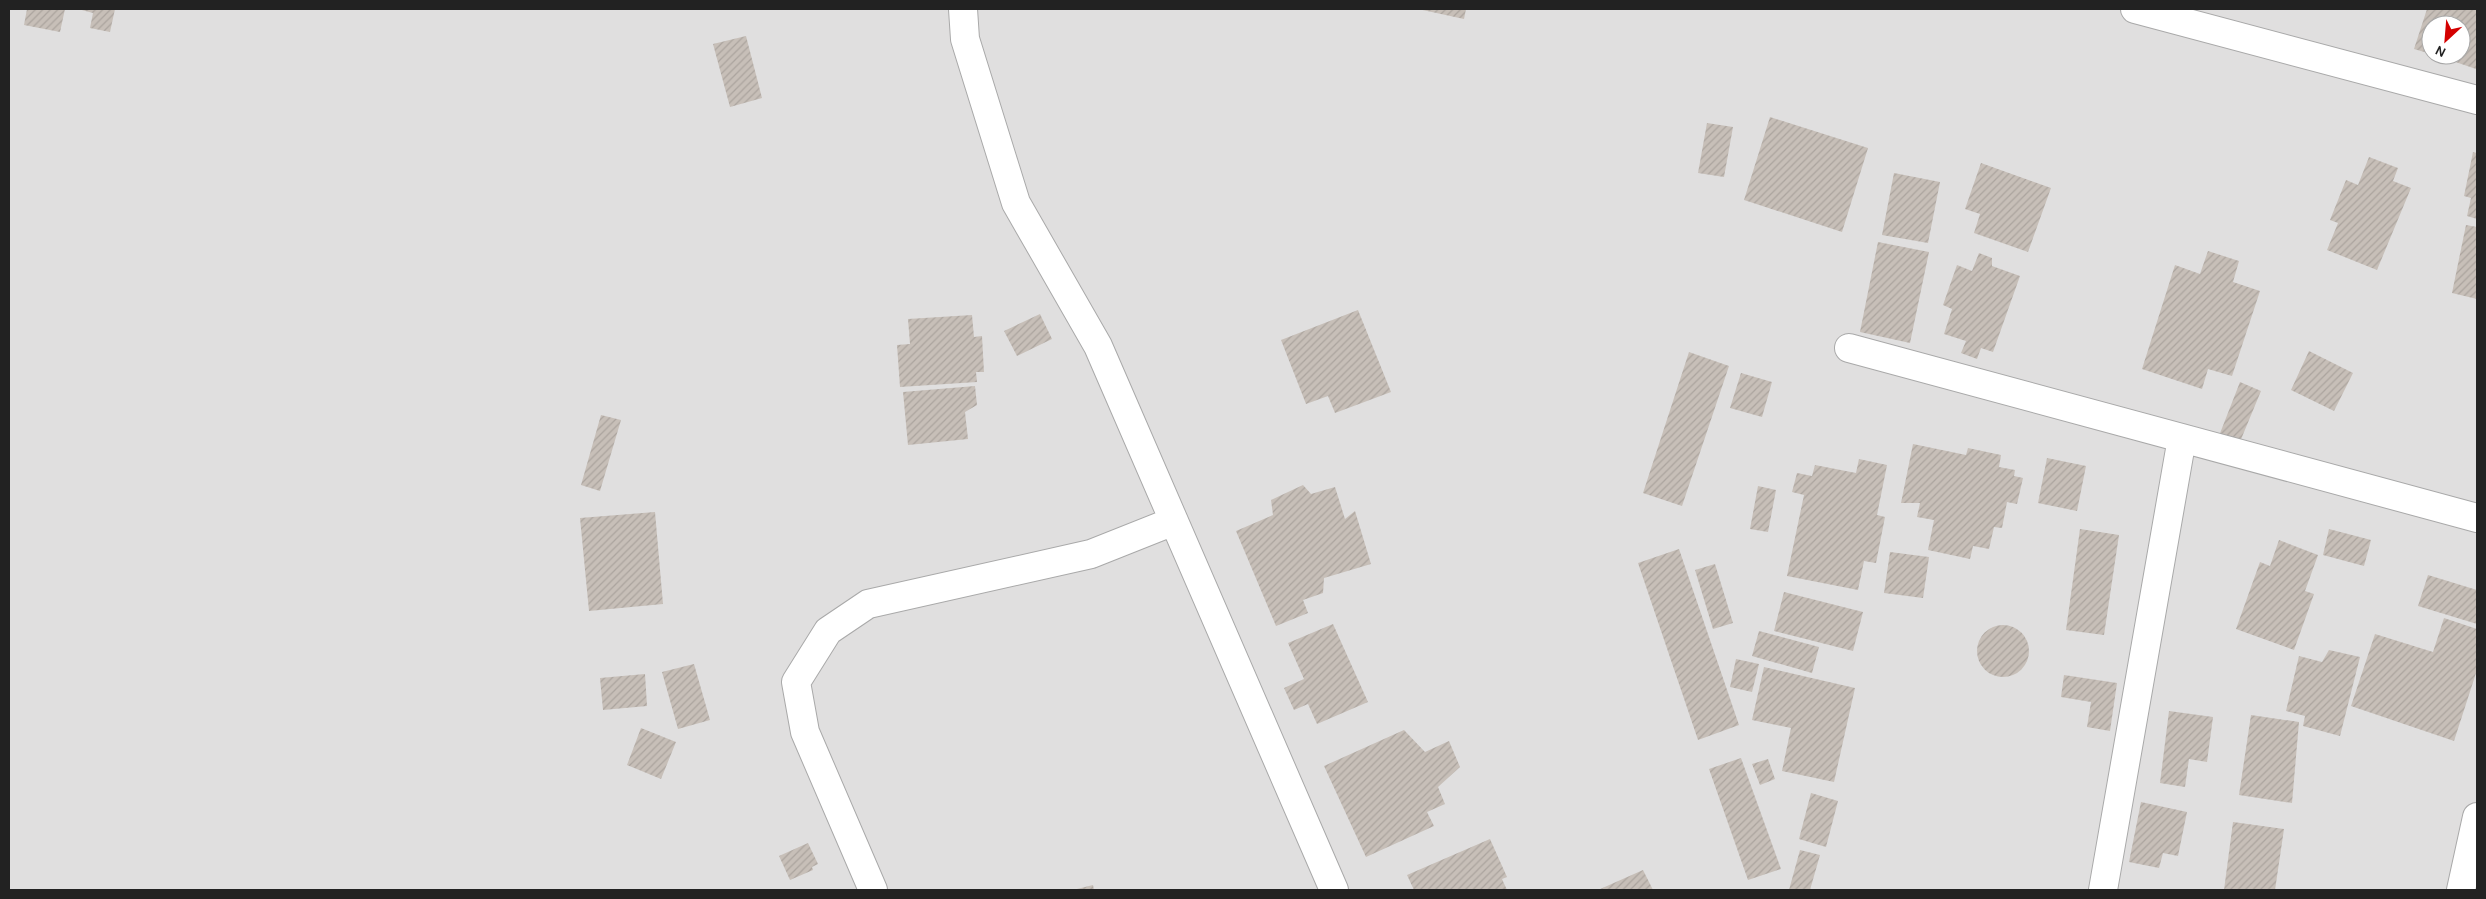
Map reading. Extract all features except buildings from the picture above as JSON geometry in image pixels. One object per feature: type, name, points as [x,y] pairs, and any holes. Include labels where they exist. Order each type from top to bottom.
[{"type":"street","points":[[964,9],[965,39],[1016,203],[1098,346],[1334,890]]},
{"type":"street","points":[[2135,9],[2477,100]]},
{"type":"street","points":[[1849,348],[2477,518]]},
{"type":"street","points":[[2103,890],[2182,438]]},
{"type":"street","points":[[874,890],[805,732],[796,682],[828,631],[868,604],[1092,554],[1174,521]]},
{"type":"street","points":[[2461,890],[2477,817]]},
{"type":"shaded area","points":[[9,9],[2477,9],[2477,890],[9,890]]}]
